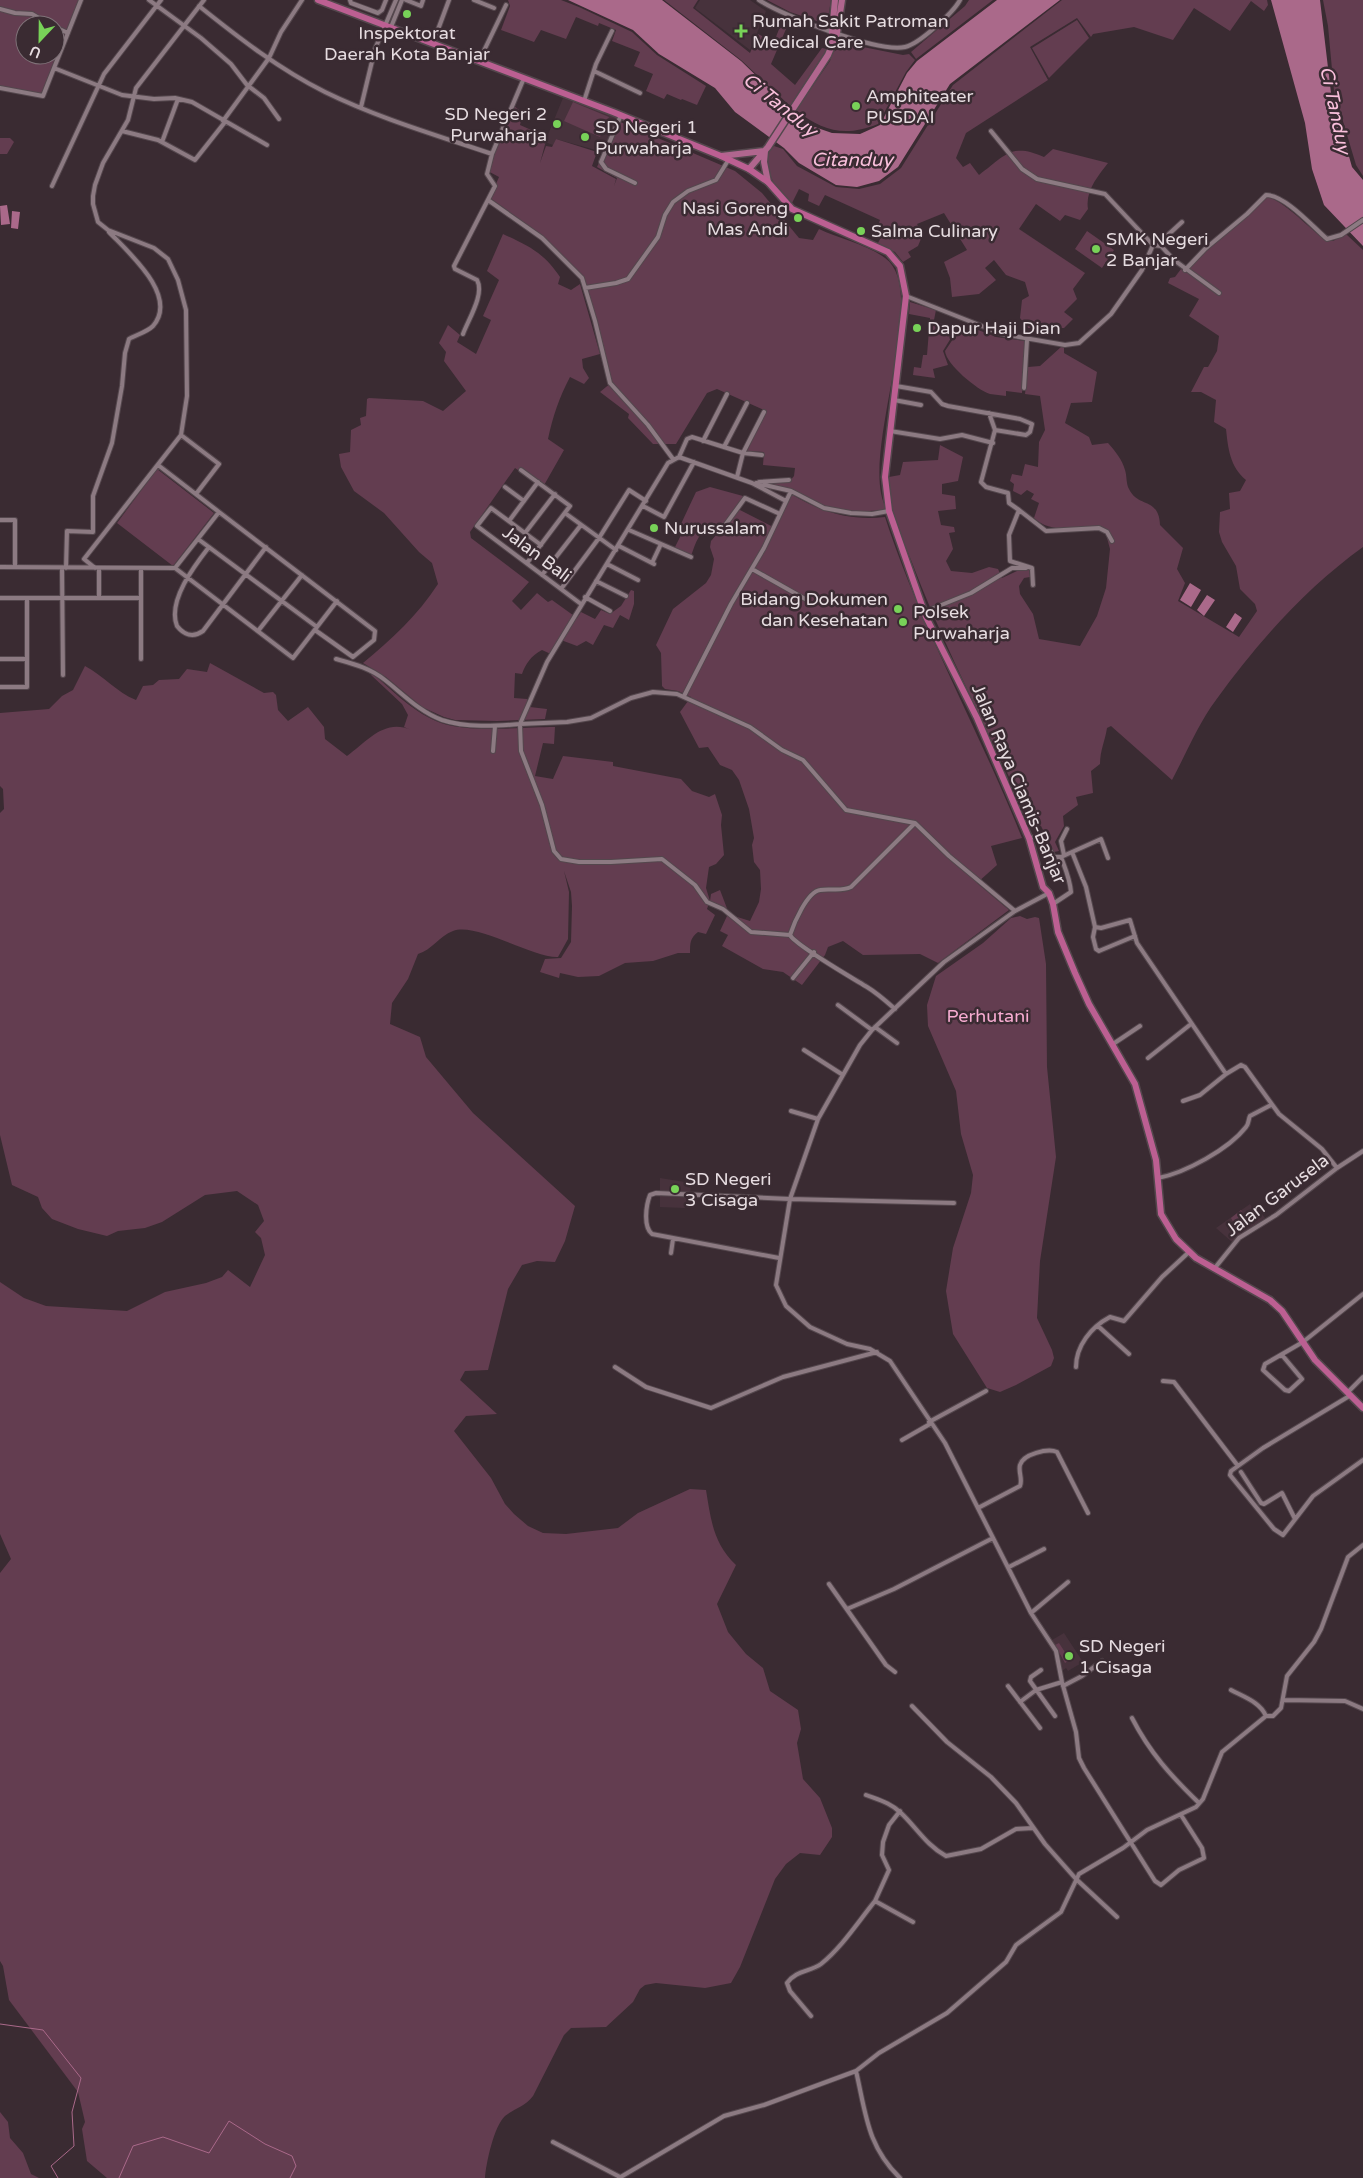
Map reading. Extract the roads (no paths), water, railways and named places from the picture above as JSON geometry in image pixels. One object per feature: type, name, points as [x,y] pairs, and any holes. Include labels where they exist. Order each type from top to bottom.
[{"type":"highway","name":"Jalan Raya Ciamis-Banjar","points":[[318,0],[621,115],[729,159],[749,169],[768,182],[792,209],[893,256],[900,266],[906,296],[885,483],[889,511],[924,612],[977,718],[1029,838],[1043,887],[1049,893],[1058,932],[1075,973],[1089,1004],[1130,1073],[1139,1097],[1154,1152],[1161,1214],[1168,1229],[1189,1252],[1276,1306],[1292,1322],[1315,1360],[1363,1408]]},
{"type":"main road","points":[[834,32],[835,0]]},
{"type":"main road","points":[[749,169],[766,149],[831,47],[842,0]]},
{"type":"main road","points":[[721,156],[766,149]]},
{"type":"main road","points":[[766,149],[764,162],[768,182]]},
{"type":"street","points":[[0,88],[43,96],[81,0]]},
{"type":"street","points":[[148,0],[184,25],[231,64],[247,85],[264,98],[279,119]]},
{"type":"street","points":[[52,186],[104,74],[161,0]]},
{"type":"street","points":[[63,675],[62,598],[66,531],[92,532],[93,496],[100,472],[112,443],[122,386],[125,353],[129,339],[151,328],[159,317],[160,308],[154,282],[108,230],[98,222],[93,204],[96,182],[103,163],[131,112],[136,88],[204,0]]},
{"type":"street","points":[[122,131],[148,136],[196,160],[247,85],[269,58],[281,32],[302,0]]},
{"type":"street","points":[[350,0],[351,3],[378,13],[382,10],[385,0]]},
{"type":"street","points":[[388,26],[396,0]]},
{"type":"street","points":[[361,107],[376,49],[388,26],[404,0],[414,1],[421,6],[423,0]]},
{"type":"street","points":[[433,43],[449,0]]},
{"type":"street","points":[[474,0],[494,8]]},
{"type":"street","points":[[760,0],[787,16],[834,32],[890,47],[908,46],[955,9],[960,0]]},
{"type":"street","points":[[479,61],[506,5]]},
{"type":"street","points":[[199,6],[269,58],[318,88],[361,107],[492,154]]},
{"type":"street","points":[[0,8],[15,13],[34,15]]},
{"type":"street","points":[[584,101],[594,71],[612,31]]},
{"type":"street","points":[[54,68],[115,94],[154,99],[178,99],[197,104],[267,145]]},
{"type":"street","points":[[594,71],[640,93]]},
{"type":"street","points":[[463,334],[479,283],[455,269],[454,266],[495,186],[487,174],[492,154],[524,78]]},
{"type":"street","points":[[162,142],[178,99]]},
{"type":"street","points":[[621,115],[600,162],[606,169],[635,183]]},
{"type":"street","points":[[991,131],[1022,169],[1037,179],[1105,194],[1155,245],[1185,270],[1219,293]]},
{"type":"street","points":[[585,288],[616,283],[628,278],[658,238],[665,215],[673,202],[688,191],[716,180],[729,159]]},
{"type":"street","points":[[1185,270],[1205,249],[1247,214],[1266,195],[1273,195],[1284,202],[1327,239],[1341,235],[1363,220]]},
{"type":"street","points":[[488,200],[542,238],[576,270],[585,288],[595,321],[610,384],[648,425],[673,459]]},
{"type":"street","points":[[906,296],[1002,334],[1027,340],[1065,345],[1079,343],[1111,314],[1142,270],[1155,245],[1182,222]]},
{"type":"street","points":[[77,568],[181,435],[187,396],[186,310],[178,280],[168,259],[154,248],[108,230]]},
{"type":"street","points":[[1024,388],[1027,340]]},
{"type":"street","points":[[896,386],[931,392],[942,404],[948,406],[989,413],[1032,424],[1030,432],[1026,435],[994,430]]},
{"type":"street","points":[[703,441],[727,394]]},
{"type":"street","points":[[894,400],[921,406]]},
{"type":"street","points":[[724,447],[746,403]]},
{"type":"street","points":[[737,477],[743,453],[764,412]]},
{"type":"street","points":[[989,413],[994,430],[993,443],[983,472],[982,485],[1008,493],[1009,503],[1046,531],[1099,528],[1107,532],[1112,541]]},
{"type":"street","points":[[890,432],[940,439],[959,434],[993,443]]},
{"type":"street","points":[[181,435],[219,464],[196,494]]},
{"type":"street","points":[[679,457],[687,439],[692,438],[743,453],[762,455]]},
{"type":"street","points":[[889,511],[872,514],[851,513],[824,508],[791,491],[752,482],[679,457],[673,459],[668,463],[547,662],[520,724],[524,759],[542,805],[554,851],[561,859],[579,862],[662,859],[695,885],[706,902],[723,909],[750,932],[790,935],[798,943],[849,977],[867,986],[895,1009]]},
{"type":"street","points":[[643,506],[662,517],[666,516],[694,462]]},
{"type":"street","points":[[158,465],[374,630],[374,640],[352,657],[282,601],[198,538]]},
{"type":"street","points":[[521,470],[570,506],[527,563]]},
{"type":"street","points":[[752,482],[789,480]]},
{"type":"street","points":[[538,482],[509,521],[541,545]]},
{"type":"street","points":[[752,482],[786,501]]},
{"type":"street","points":[[505,487],[524,501]]},
{"type":"street","points":[[561,588],[599,538],[629,490],[646,501]]},
{"type":"street","points":[[684,696],[731,604],[752,569],[791,491]]},
{"type":"street","points":[[525,534],[555,494]]},
{"type":"street","points":[[726,524],[745,498],[780,514]]},
{"type":"street","name":"Jalan Bali","points":[[509,521],[491,508],[477,526],[581,604]]},
{"type":"street","points":[[1019,510],[1009,535],[1010,560],[1032,568]]},
{"type":"street","points":[[176,568],[219,512]]},
{"type":"street","points":[[565,513],[599,538],[653,564],[661,544]]},
{"type":"street","points":[[0,520],[16,520],[16,568]]},
{"type":"street","points":[[542,575],[581,525]]},
{"type":"street","points":[[629,530],[690,557]]},
{"type":"street","points":[[209,547],[186,576],[174,616],[177,626],[181,631],[191,635],[200,633],[266,548]]},
{"type":"street","points":[[84,559],[97,568]]},
{"type":"street","points":[[607,564],[638,580]]},
{"type":"street","points":[[0,567],[176,568],[293,658],[337,601]]},
{"type":"street","points":[[97,568],[99,598]]},
{"type":"street","points":[[141,568],[141,659]]},
{"type":"street","points":[[924,612],[971,594],[1012,568],[1032,568]]},
{"type":"street","points":[[1032,568],[1033,585]]},
{"type":"street","points":[[752,569],[807,600]]},
{"type":"street","points":[[258,631],[302,575]]},
{"type":"street","points":[[596,581],[626,596]]},
{"type":"street","points":[[585,597],[610,610]]},
{"type":"street","points":[[0,598],[141,598]]},
{"type":"street","points":[[0,687],[27,687],[27,598]]},
{"type":"street","points":[[0,659],[27,659]]},
{"type":"street","points":[[336,659],[361,666],[373,672],[420,709],[442,720],[495,726],[567,722],[591,718],[631,698],[653,692],[665,691],[684,696],[750,727],[782,750],[803,760],[846,810],[915,823],[949,856],[1015,911]]},
{"type":"street","points":[[493,751],[495,726]]},
{"type":"street","points":[[790,935],[811,894],[821,890],[843,891],[851,887],[915,823]]},
{"type":"street","points":[[1052,904],[1071,892],[1066,876],[1067,870],[1061,841],[1067,829]]},
{"type":"street","points":[[1029,838],[1042,836],[1048,843],[1053,856],[1063,856],[1099,839],[1104,842],[1108,858]]},
{"type":"street","points":[[1072,852],[1086,887],[1095,927],[1093,938],[1096,948],[1099,950],[1135,936]]},
{"type":"street","points":[[1049,893],[1015,911],[944,962],[874,1028],[857,1050],[818,1119],[790,1200],[776,1276],[778,1292],[786,1306],[800,1320],[847,1344],[877,1352],[895,1367],[953,1456],[1031,1613],[1056,1651],[1062,1684],[1076,1732],[1079,1758],[1155,1881],[1163,1885],[1176,1873],[1204,1858],[1202,1848],[1181,1815]]},
{"type":"street","points":[[1095,927],[1101,928],[1129,920],[1135,936],[1226,1074]]},
{"type":"street","points":[[793,978],[814,952]]},
{"type":"street","points":[[838,1005],[897,1043]]},
{"type":"street","points":[[1148,1058],[1192,1024]]},
{"type":"street","points":[[1113,1044],[1140,1026]]},
{"type":"street","points":[[804,1050],[843,1075]]},
{"type":"street","points":[[1183,1101],[1200,1095],[1226,1074],[1241,1066],[1245,1067],[1282,1118],[1322,1148],[1337,1168]]},
{"type":"street","points":[[1158,1178],[1180,1173],[1231,1142],[1247,1126],[1250,1116],[1271,1105]]},
{"type":"street","points":[[791,1111],[818,1119]]},
{"type":"street","name":"Jalan Garusela","points":[[1214,1269],[1238,1238],[1304,1195],[1337,1168],[1363,1151]]},
{"type":"street","points":[[779,1258],[673,1240],[652,1234],[647,1228],[650,1195],[722,1195],[790,1200],[954,1203]]},
{"type":"street","points":[[670,1253],[673,1240]]},
{"type":"street","points":[[1076,1367],[1080,1346],[1098,1326],[1110,1317],[1124,1321],[1162,1277],[1189,1252]]},
{"type":"street","points":[[1282,1355],[1301,1378],[1301,1381],[1289,1391],[1285,1390],[1263,1368],[1268,1362],[1303,1342],[1363,1294]]},
{"type":"street","points":[[1098,1326],[1129,1354]]},
{"type":"street","points":[[616,1367],[646,1387],[711,1408],[783,1377],[877,1352]]},
{"type":"street","points":[[1363,1377],[1349,1394],[1238,1466],[1231,1471],[1230,1475],[1280,1534],[1285,1534],[1313,1496],[1363,1460]]},
{"type":"street","points":[[1163,1381],[1174,1382],[1238,1466]]},
{"type":"street","points":[[902,1440],[986,1391]]},
{"type":"street","points":[[978,1508],[1021,1484],[1020,1468],[1023,1460],[1050,1450],[1057,1452],[1088,1513]]},
{"type":"street","points":[[1241,1472],[1261,1503],[1264,1504],[1282,1493],[1295,1519]]},
{"type":"street","points":[[848,1609],[894,1589],[993,1538]]},
{"type":"street","points":[[553,2142],[620,2178],[724,2116],[764,2105],[856,2071],[879,2053],[947,2012],[1006,1962],[1016,1945],[1061,1912],[1076,1878],[1088,1867],[1132,1842],[1147,1830],[1181,1815],[1203,1799],[1222,1752],[1266,1716],[1274,1716],[1277,1713],[1284,1700],[1283,1688],[1287,1676],[1314,1642],[1321,1629],[1348,1557],[1363,1545]]},
{"type":"street","points":[[1009,1567],[1044,1549]]},
{"type":"street","points":[[1031,1613],[1068,1582]]},
{"type":"street","points":[[829,1584],[886,1665],[895,1672]]},
{"type":"street","points":[[1020,1702],[1036,1690],[1062,1684],[1082,1676],[1102,1661]]},
{"type":"street","points":[[1040,1670],[1030,1680],[1055,1716]]},
{"type":"street","points":[[1008,1686],[1040,1728]]},
{"type":"street","points":[[1231,1690],[1253,1702],[1261,1708],[1266,1716]]},
{"type":"street","points":[[1284,1700],[1345,1700],[1363,1709]]},
{"type":"street","points":[[912,1706],[947,1742],[991,1777],[1016,1802],[1033,1828],[1076,1878],[1118,1917]]},
{"type":"street","points":[[1132,1718],[1148,1748],[1199,1803]]},
{"type":"street","points":[[866,1795],[884,1801],[900,1811],[932,1847],[946,1856],[986,1847],[1016,1829],[1033,1828]]},
{"type":"street","points":[[811,2016],[790,1991],[787,1983],[803,1970],[819,1966],[834,1952],[875,1901],[888,1870],[882,1856],[886,1831],[900,1811]]},
{"type":"street","points":[[875,1901],[913,1922]]},
{"type":"street","points":[[856,2071],[872,2140],[887,2166],[900,2178]]},
{"type":"water","name":"Citanduy","points":[[568,0],[662,0],[741,61],[806,124],[832,133],[860,134],[880,125],[907,73],[917,61],[997,0],[1060,0],[950,84],[898,167],[879,181],[857,187],[836,185],[799,163],[784,148],[735,112],[715,88],[659,54],[633,30]]},
{"type":"water","name":"Ci Tanduy","points":[[1271,0],[1320,0],[1331,93],[1352,167],[1363,180],[1363,246],[1324,205],[1312,169],[1305,123]]},
{"type":"water","points":[[7,205],[10,224],[1,225],[0,206]]},
{"type":"water","points":[[12,211],[20,212],[18,229],[11,228]]},
{"type":"water","points":[[1190,583],[1201,590],[1191,607],[1180,600]]},
{"type":"water","points":[[1207,595],[1215,600],[1204,616],[1197,610]]},
{"type":"water","points":[[1235,613],[1242,618],[1233,632],[1226,627]]},
{"type":"waterway","points":[[0,2024],[43,2030],[81,2078],[72,2112],[74,2146],[51,2166],[58,2178]]},
{"type":"waterway","points":[[119,2178],[133,2146],[163,2137],[209,2153],[229,2121],[265,2144],[292,2156],[296,2166],[290,2178]]},
{"type":"place","name":"Inspektorat Daerah Kota Banjar","points":[[407,14]]},
{"type":"place","name":"Rumah Sakit Patroman Medical Care","points":[[741,31]]},
{"type":"place","name":"Amphiteater PUSDAI","points":[[856,106]]},
{"type":"place","name":"SD Negeri 2 Purwaharja","points":[[557,124]]},
{"type":"place","name":"SD Negeri 1 Purwaharja","points":[[585,137]]},
{"type":"place","name":"Nasi Goreng Mas Andi","points":[[798,218]]},
{"type":"place","name":"Salma Culinary","points":[[861,231]]},
{"type":"place","name":"SMK Negeri 2 Banjar","points":[[1096,249]]},
{"type":"place","name":"Dapur Haji Dian","points":[[917,328]]},
{"type":"place","name":"Nurussalam","points":[[654,528]]},
{"type":"place","name":"Bidang Dokumen dan Kesehatan","points":[[898,609]]},
{"type":"place","name":"Polsek Purwaharja","points":[[903,622]]},
{"type":"place","name":"SD Negeri 3 Cisaga","points":[[675,1189]]},
{"type":"place","name":"SD Negeri 1 Cisaga","points":[[1069,1656]]},
{"type":"park label","name":"Perhutani","points":[[988,1016]]}]
